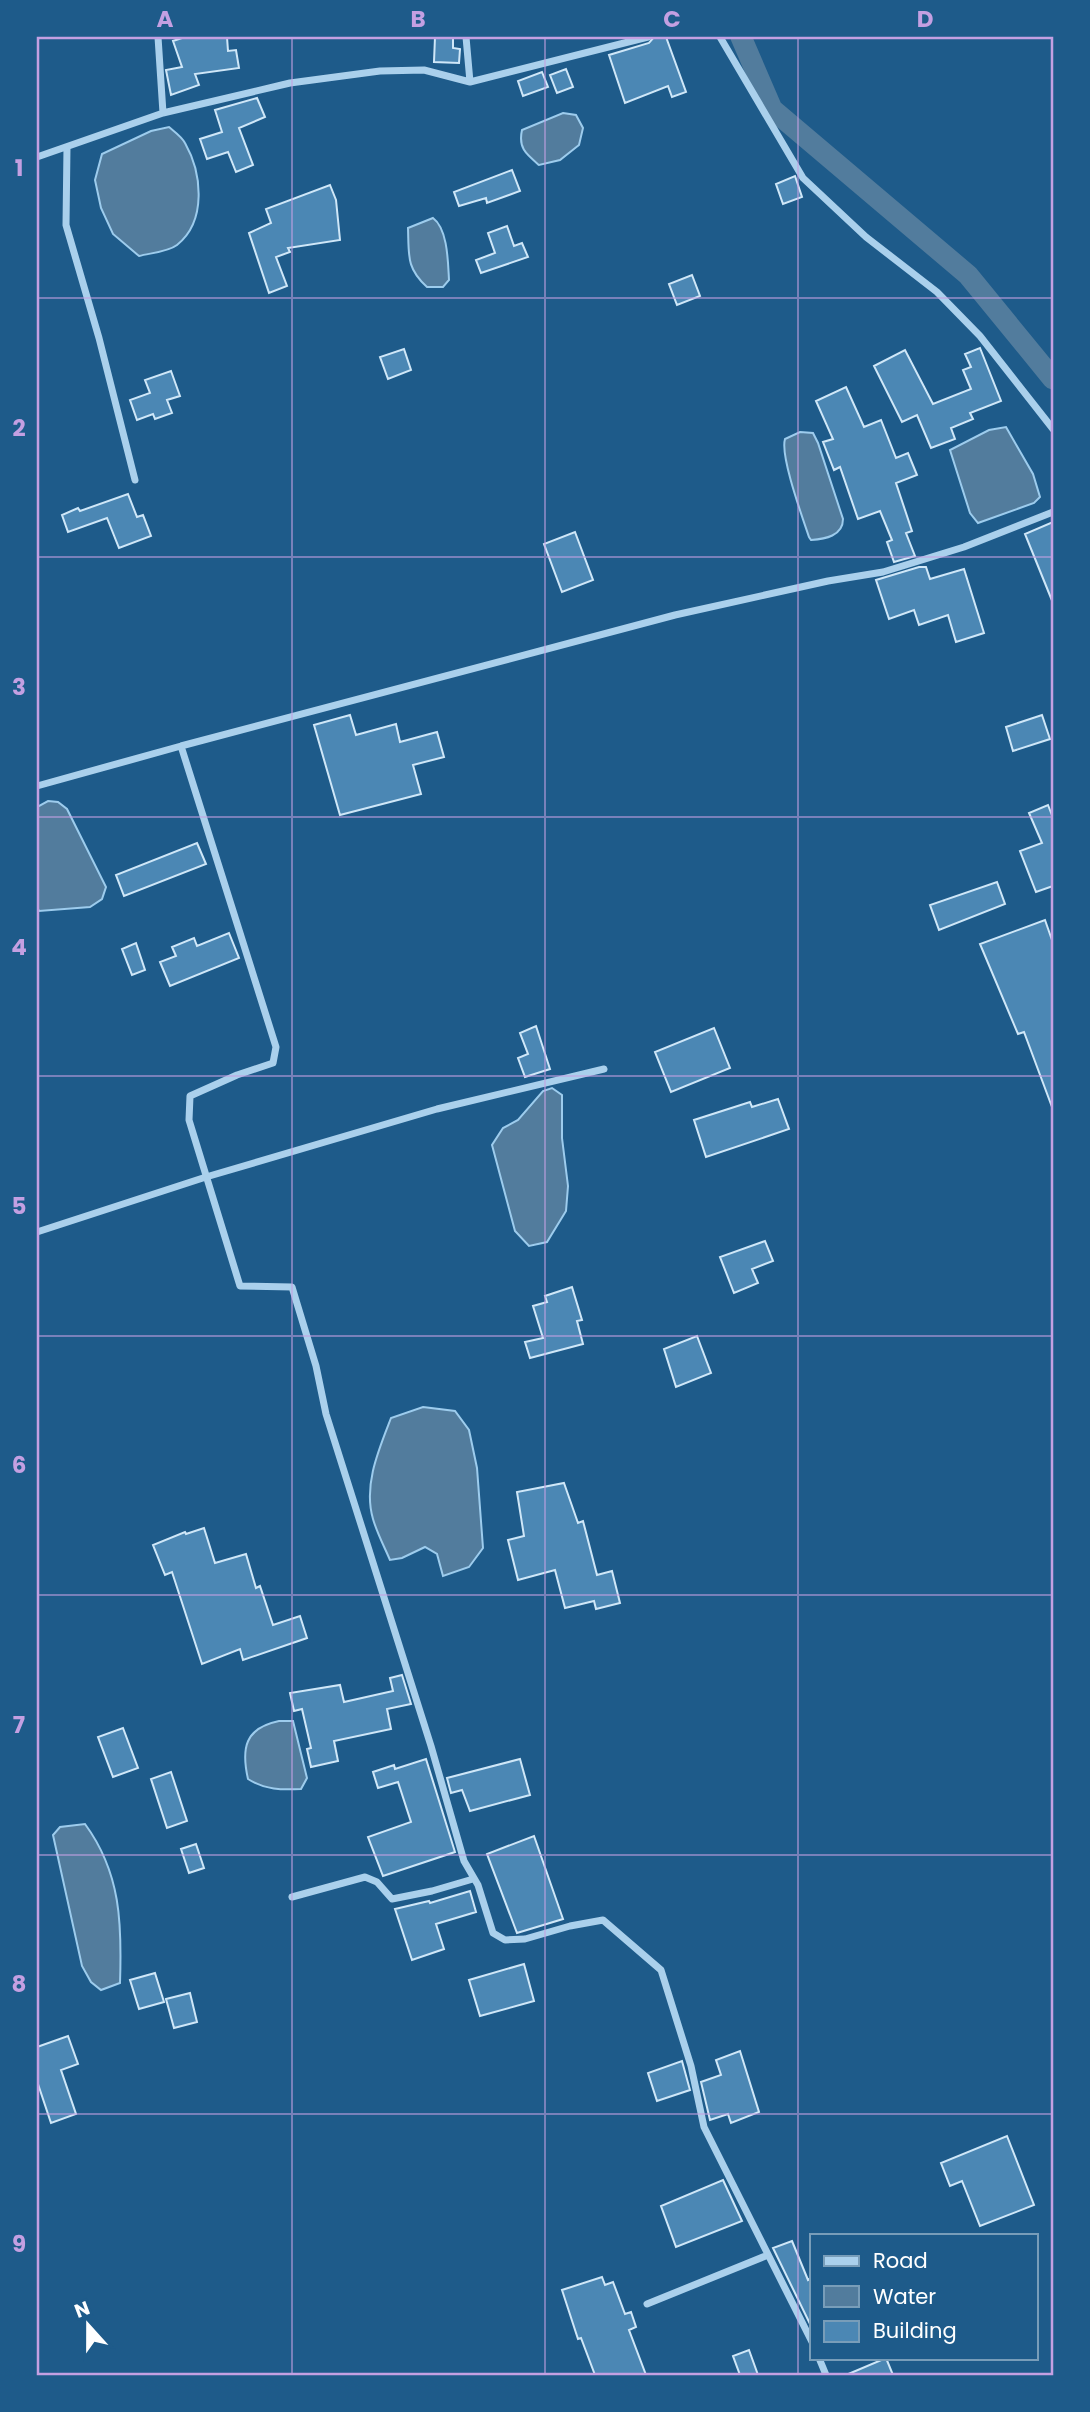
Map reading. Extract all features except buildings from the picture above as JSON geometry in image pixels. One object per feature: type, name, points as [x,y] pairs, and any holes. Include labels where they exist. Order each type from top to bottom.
[{"type":"street","points":[[158,37],[163,113]]},
{"type":"street","points":[[466,37],[470,82]]},
{"type":"street","points":[[37,157],[163,113],[290,83],[380,71],[424,70],[470,82],[648,37]]},
{"type":"street","points":[[720,37],[803,178],[866,237],[937,292],[979,336],[1053,429]]},
{"type":"street","points":[[67,146],[66,225],[99,338],[135,480]]},
{"type":"street","points":[[37,786],[675,615],[828,581],[883,572],[964,547],[1053,512]]},
{"type":"street","points":[[181,746],[275,1047],[273,1063],[237,1075],[190,1096],[188,1120],[240,1286],[292,1287],[316,1366],[326,1414],[397,1633],[464,1861],[478,1885],[493,1933],[505,1940],[525,1939],[603,1920],[661,1970],[691,2066],[704,2127],[810,2338]]},
{"type":"street","points":[[37,1232],[206,1177],[437,1109],[604,1069]]},
{"type":"street","points":[[292,1897],[366,1877],[377,1882],[392,1899],[473,1879]]},
{"type":"street","points":[[647,2304],[768,2255]]},
{"type":"water","points":[[563,113],[576,115],[583,128],[579,145],[560,160],[539,165],[524,150],[521,142],[522,130]]},
{"type":"water","points":[[169,127],[182,139],[191,155],[198,182],[197,210],[187,235],[177,245],[164,251],[139,256],[113,234],[101,208],[95,180],[102,154],[151,131]]},
{"type":"water","points":[[433,218],[442,230],[446,247],[449,280],[443,287],[427,287],[415,274],[409,254],[408,228]]},
{"type":"water","points":[[1006,427],[1033,474],[1040,497],[1034,503],[978,523],[970,513],[950,450],[989,430]]},
{"type":"water","points":[[800,432],[813,433],[818,443],[843,519],[837,533],[822,539],[811,540],[809,537],[786,459],[785,439]]},
{"type":"water","points":[[48,801],[58,802],[67,809],[106,887],[102,899],[90,907],[39,911],[37,907],[37,807]]},
{"type":"water","points":[[552,1088],[562,1095],[562,1138],[568,1186],[566,1211],[547,1242],[529,1246],[515,1231],[492,1145],[503,1128],[518,1120],[543,1091]]},
{"type":"water","points":[[423,1407],[455,1411],[469,1430],[477,1468],[483,1548],[469,1567],[443,1576],[437,1554],[425,1547],[402,1558],[390,1560],[376,1529],[370,1506],[374,1467],[391,1418]]},
{"type":"water","points":[[279,1721],[293,1721],[307,1778],[301,1789],[274,1788],[248,1779],[245,1758],[248,1741],[259,1729]]},
{"type":"water","points":[[85,1824],[106,1861],[117,1900],[119,1920],[120,1983],[101,1990],[91,1982],[82,1966],[53,1835],[60,1827]]},
{"type":"waterway","points":[[741,37],[772,109],[968,275],[1053,379]]}]
